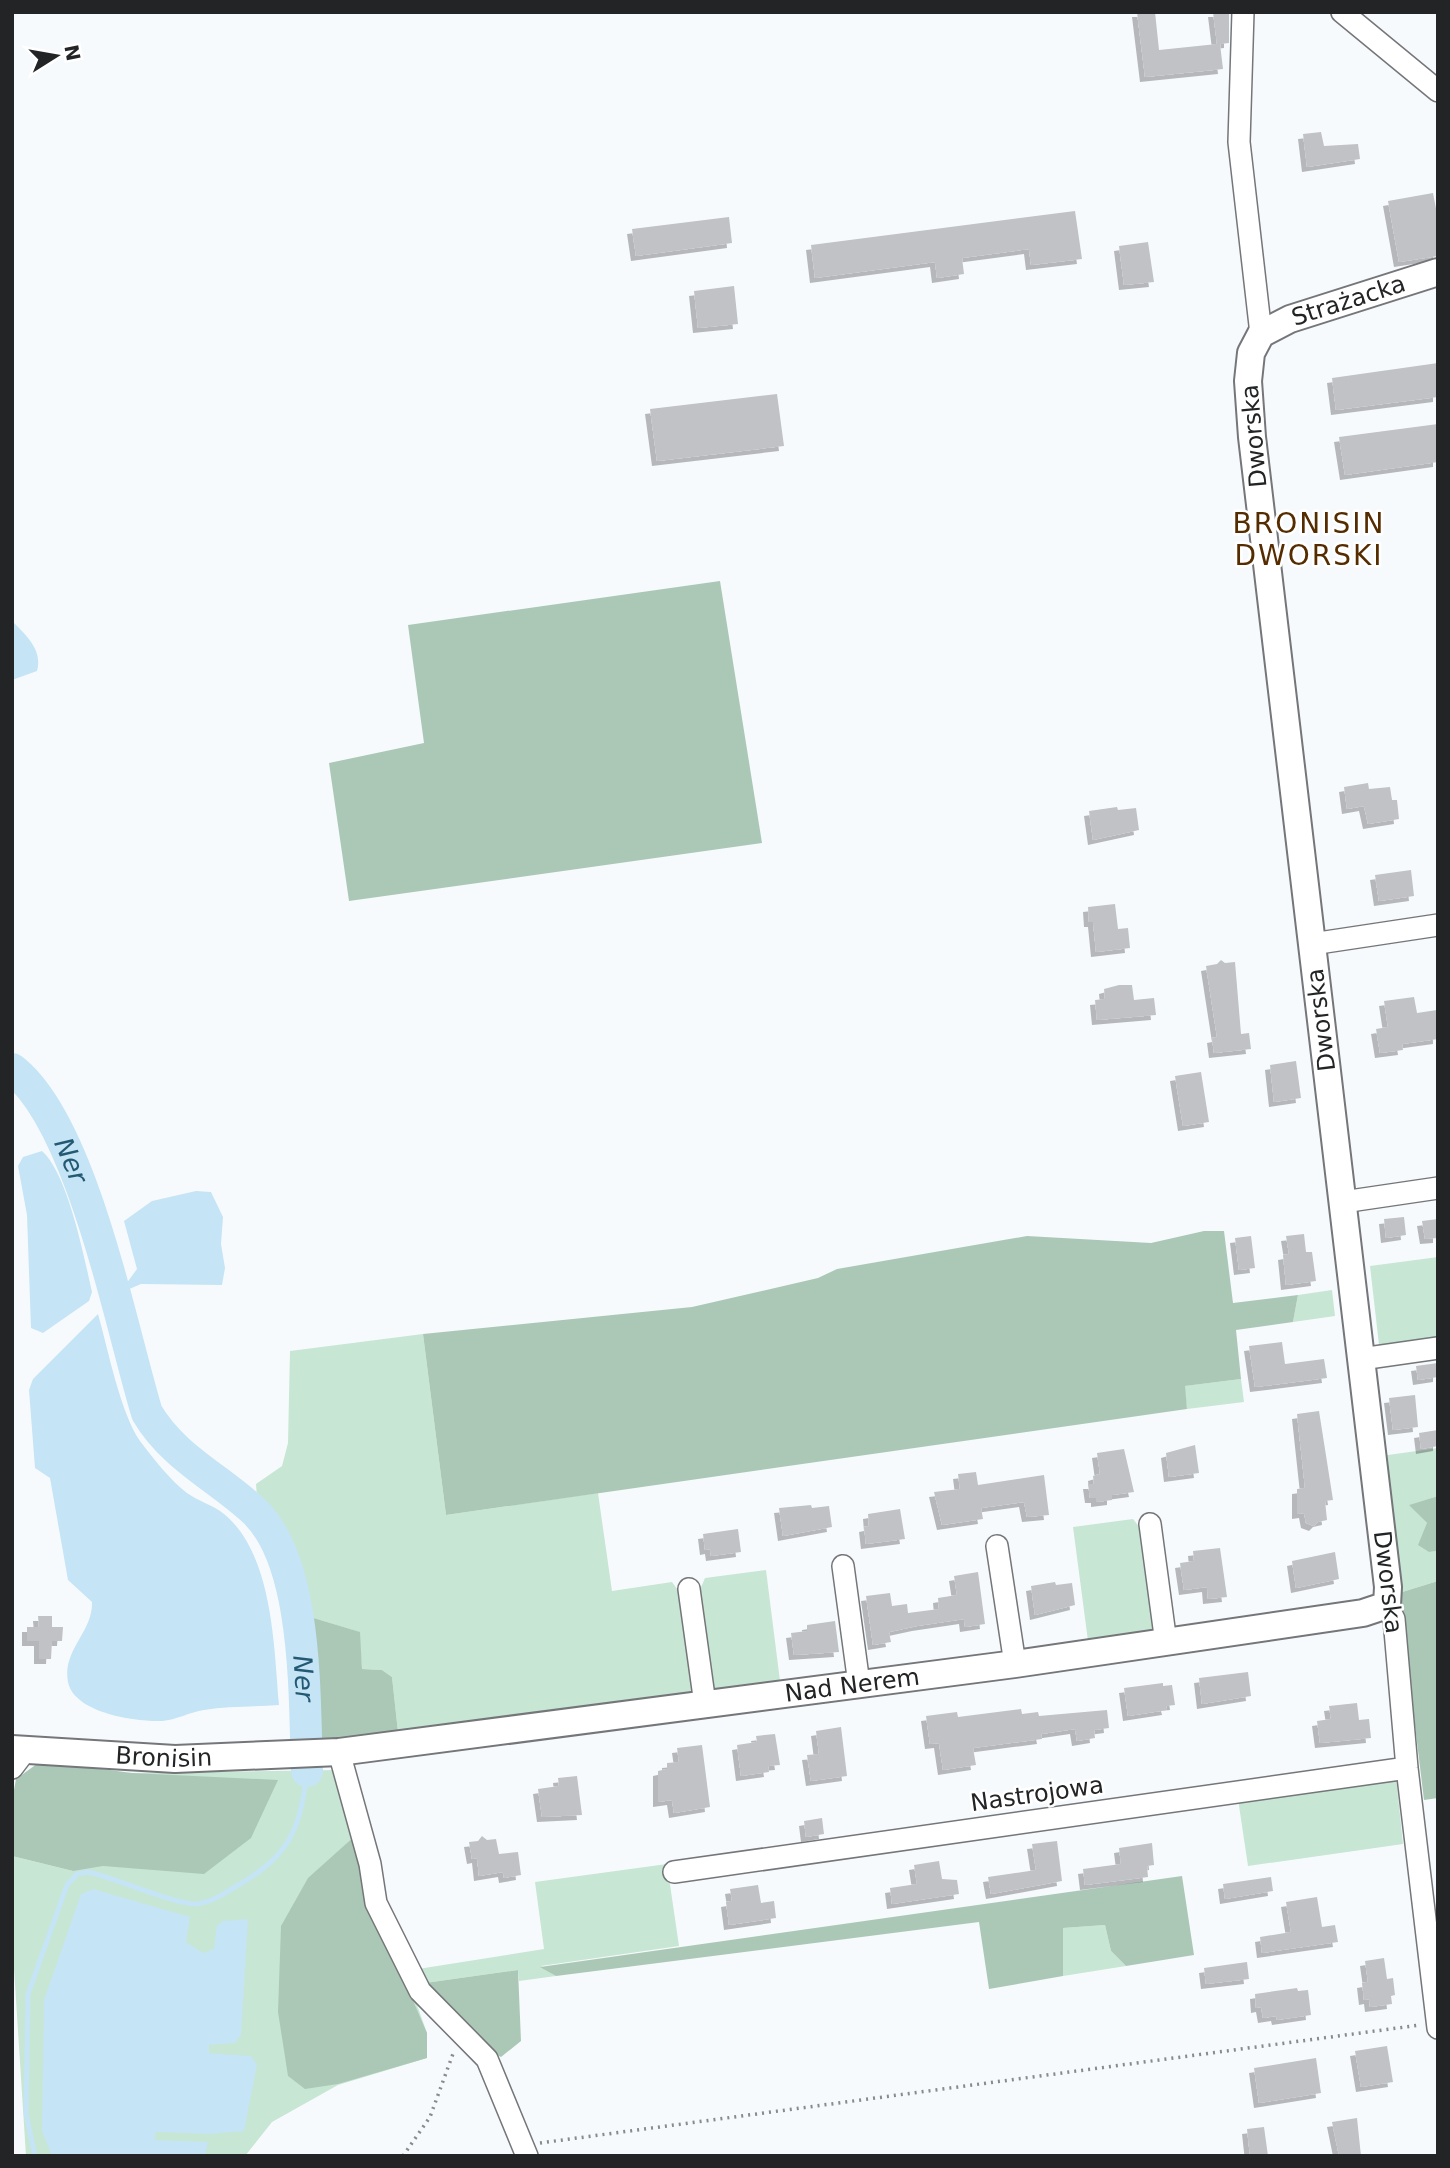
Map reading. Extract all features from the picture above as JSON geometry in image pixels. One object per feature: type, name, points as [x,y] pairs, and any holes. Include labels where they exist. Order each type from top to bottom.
[{"type":"street","name":"Dworska","points":[[1242,12],[1240,142],[1261,334],[1251,353],[1248,381],[1252,437],[1388,1587],[1387,1605],[1394,1619],[1407,1768],[1438,2028]]},
{"type":"street","points":[[1342,12],[1438,91]]},
{"type":"street","name":"Strażacka","points":[[1261,334],[1290,320],[1438,272]]},
{"type":"street","points":[[1312,944],[1438,925]]},
{"type":"street","points":[[1343,1202],[1438,1188]]},
{"type":"street","points":[[1361,1359],[1438,1348]]},
{"type":"street","points":[[1150,1524],[1166,1643]]},
{"type":"street","points":[[997,1546],[1015,1664]]},
{"type":"street","points":[[843,1566],[859,1684]]},
{"type":"street","points":[[690,1589],[705,1704]]},
{"type":"street","name":"Nad Nerem","points":[[317,1753],[1015,1664],[1363,1613],[1387,1605]]},
{"type":"street","points":[[317,1753],[370,1864],[376,1903],[420,1991],[460,2035],[487,2059],[526,2151]]},
{"type":"street","name":"Bronisin","points":[[16,1756],[175,1759],[317,1753]]},
{"type":"street","name":"Nastrojowa","points":[[674,1872],[1407,1768]]},
{"type":"path","points":[[526,2151],[1437,2023]]},
{"type":"path","points":[[403,2156],[430,2117],[460,2035]]},
{"type":"green space","points":[[720,581],[762,843],[349,901],[329,763],[424,743],[408,625]]},
{"type":"green space","points":[[1204,1231],[1224,1231],[1233,1303],[1298,1295],[1293,1322],[1236,1330],[1241,1379],[1185,1386],[1187,1409],[446,1515],[423,1334],[692,1307],[818,1278],[837,1269],[1027,1236],[1151,1243]]},
{"type":"green space","points":[[1438,1257],[1438,1337],[1379,1345],[1370,1266]]},
{"type":"green space","points":[[1332,1290],[1335,1316],[1293,1322],[1298,1295]]},
{"type":"green space","points":[[423,1334],[446,1515],[598,1493],[612,1591],[672,1582],[683,1597],[696,1692],[398,1732],[392,1677],[382,1670],[362,1669],[359,1632],[307,1616],[290,1567],[257,1498],[256,1484],[282,1466],[288,1443],[290,1351]]},
{"type":"green space","points":[[1241,1379],[1244,1402],[1187,1409],[1184,1386]]},
{"type":"green space","points":[[1438,1448],[1438,1496],[1410,1505],[1427,1523],[1429,1552],[1438,1551],[1438,1581],[1399,1593],[1381,1456]]},
{"type":"green space","points":[[1438,1496],[1438,1551],[1429,1552],[1418,1545],[1427,1523],[1409,1505]]},
{"type":"green space","points":[[1133,1519],[1144,1533],[1157,1631],[1088,1641],[1073,1527]]},
{"type":"green space","points":[[766,1570],[780,1681],[711,1690],[699,1592],[705,1578]]},
{"type":"green space","points":[[1438,1581],[1438,1798],[1424,1800],[1399,1593]]},
{"type":"green space","points":[[307,1616],[360,1632],[362,1669],[382,1670],[392,1677],[398,1732],[356,1743],[311,1741]]},
{"type":"green space","points":[[41,1761],[132,1773],[278,1780],[251,1838],[204,1874],[103,1866],[73,1871],[12,1856],[12,1801],[16,1779]]},
{"type":"green space","points":[[336,1770],[356,1835],[427,2033],[427,2058],[338,2085],[272,2122],[245,2156],[26,2156],[12,1937],[12,1856],[73,1871],[132,1773]]},
{"type":"green space","points":[[1396,1777],[1403,1844],[1248,1866],[1238,1799]]},
{"type":"green space","points":[[356,1835],[371,1903],[427,2033],[427,2058],[338,2084],[305,2089],[288,2076],[278,2012],[281,1926],[308,1878]]},
{"type":"green space","points":[[667,1864],[679,1946],[541,1966],[556,1976],[519,1981],[518,1970],[425,1983],[418,1969],[544,1949],[535,1882]]},
{"type":"green space","points":[[1182,1876],[1194,1955],[1126,1966],[1111,1951],[1105,1925],[1063,1928],[1063,1976],[989,1989],[979,1922],[556,1976],[540,1967]]},
{"type":"green space","points":[[1105,1925],[1111,1951],[1126,1966],[1063,1976],[1063,1928]]},
{"type":"green space","points":[[518,1970],[521,2041],[501,2057],[480,2046],[425,1983]]},
{"type":"water","points":[[12,621],[32,643],[38,663],[37,671],[12,680]]},
{"type":"water","points":[[42,1151],[60,1178],[67,1196],[92,1292],[89,1301],[43,1333],[31,1328],[27,1215],[18,1166],[23,1157]]},
{"type":"water","points":[[196,1191],[211,1192],[223,1217],[221,1244],[225,1268],[222,1285],[141,1284],[127,1290],[126,1284],[137,1269],[124,1221],[152,1201]]},
{"type":"water","points":[[98,1314],[126,1414],[140,1441],[181,1488],[224,1514],[240,1531],[253,1553],[268,1603],[279,1705],[213,1709],[151,1721],[107,1714],[73,1693],[68,1682],[69,1660],[88,1623],[92,1602],[68,1580],[50,1478],[35,1468],[29,1390],[33,1379]]},
{"type":"water","points":[[93,1889],[190,1917],[186,1942],[203,1953],[214,1949],[217,1925],[223,1921],[248,1919],[241,2035],[235,2043],[209,2045],[209,2053],[251,2056],[257,2065],[244,2131],[209,2134],[156,2132],[155,2140],[208,2142],[205,2156],[52,2156],[42,2131],[44,2000],[81,1894]]},
{"type":"building","points":[[1137,12],[1155,12],[1159,50],[1217,44],[1213,12],[1229,12],[1229,43],[1220,44],[1223,69],[1145,77]]},
{"type":"building","points":[[1321,132],[1324,146],[1358,144],[1360,159],[1307,167],[1303,134]]},
{"type":"building","points":[[1433,193],[1438,219],[1438,256],[1399,262],[1388,201]]},
{"type":"building","points":[[1075,211],[1082,259],[1031,265],[1029,249],[962,258],[964,274],[937,278],[935,262],[815,278],[811,245]]},
{"type":"building","points":[[729,217],[732,243],[636,256],[632,229]]},
{"type":"building","points":[[1148,242],[1154,282],[1124,285],[1119,246]]},
{"type":"building","points":[[734,286],[738,324],[698,328],[694,291]]},
{"type":"building","points":[[1438,363],[1438,397],[1336,410],[1332,378]]},
{"type":"building","points":[[777,394],[784,446],[657,461],[650,409]]},
{"type":"building","points":[[1438,424],[1438,462],[1345,475],[1339,437]]},
{"type":"building","points":[[1368,783],[1369,789],[1390,787],[1392,800],[1397,800],[1399,819],[1368,824],[1364,806],[1347,809],[1344,787]]},
{"type":"building","points":[[1117,807],[1118,810],[1136,808],[1139,830],[1093,840],[1089,811]]},
{"type":"building","points":[[1411,870],[1414,896],[1379,901],[1375,875]]},
{"type":"building","points":[[1115,904],[1118,929],[1128,928],[1130,948],[1096,952],[1093,922],[1089,922],[1088,907]]},
{"type":"building","points":[[1221,960],[1225,963],[1235,962],[1241,1034],[1249,1033],[1251,1049],[1214,1053],[1212,1038],[1217,1037],[1206,966],[1217,964]]},
{"type":"building","points":[[1132,985],[1134,1000],[1154,998],[1156,1015],[1097,1020],[1095,1000],[1105,999],[1104,989]]},
{"type":"building","points":[[1414,997],[1417,1013],[1437,1010],[1438,1039],[1402,1044],[1403,1050],[1380,1053],[1376,1029],[1388,1027],[1384,1001]]},
{"type":"building","points":[[1296,1061],[1301,1098],[1274,1102],[1270,1065]]},
{"type":"building","points":[[1201,1072],[1209,1122],[1183,1126],[1175,1076]]},
{"type":"building","points":[[1404,1217],[1406,1235],[1386,1238],[1384,1219]]},
{"type":"building","points":[[1438,1219],[1438,1238],[1425,1239],[1422,1221]]},
{"type":"building","points":[[1304,1234],[1306,1252],[1312,1252],[1316,1281],[1286,1285],[1283,1255],[1289,1254],[1286,1236]]},
{"type":"building","points":[[1251,1236],[1255,1268],[1239,1270],[1235,1238]]},
{"type":"building","points":[[1282,1342],[1285,1364],[1324,1359],[1327,1378],[1255,1387],[1249,1346]]},
{"type":"building","points":[[1438,1363],[1438,1377],[1418,1380],[1416,1366]]},
{"type":"building","points":[[1415,1395],[1418,1427],[1393,1430],[1389,1398]]},
{"type":"building","points":[[1319,1411],[1333,1500],[1325,1501],[1327,1520],[1314,1526],[1306,1523],[1304,1513],[1297,1514],[1297,1489],[1305,1488],[1297,1414]]},
{"type":"building","points":[[1438,1430],[1438,1446],[1421,1449],[1419,1433]]},
{"type":"building","points":[[1195,1445],[1199,1473],[1169,1477],[1166,1453]]},
{"type":"building","points":[[1124,1449],[1134,1492],[1112,1495],[1112,1500],[1096,1502],[1096,1498],[1090,1498],[1088,1484],[1094,1484],[1093,1476],[1100,1474],[1097,1453]]},
{"type":"building","points":[[976,1472],[978,1485],[1044,1475],[1049,1515],[1027,1517],[1024,1502],[981,1508],[983,1519],[942,1525],[934,1492],[960,1489],[958,1474]]},
{"type":"building","points":[[811,1505],[812,1508],[829,1506],[832,1527],[783,1536],[779,1508]]},
{"type":"building","points":[[900,1509],[905,1539],[866,1544],[864,1527],[869,1526],[868,1514]]},
{"type":"building","points":[[738,1529],[741,1552],[711,1556],[710,1549],[705,1550],[703,1534]]},
{"type":"building","points":[[1220,1548],[1227,1597],[1208,1599],[1207,1587],[1184,1590],[1180,1563],[1194,1561],[1193,1551]]},
{"type":"building","points":[[1335,1552],[1339,1579],[1296,1588],[1292,1561]]},
{"type":"building","points":[[978,1572],[985,1624],[965,1627],[964,1619],[917,1626],[889,1632],[891,1642],[873,1645],[866,1596],[890,1593],[892,1606],[907,1604],[908,1613],[939,1609],[938,1598],[957,1595],[954,1576]]},
{"type":"building","points":[[1055,1582],[1056,1585],[1072,1583],[1075,1605],[1035,1615],[1031,1586]]},
{"type":"building","points":[[38,1616],[52,1616],[52,1627],[63,1627],[62,1641],[52,1641],[51,1659],[39,1659],[39,1641],[27,1641],[27,1627],[39,1627]]},
{"type":"building","points":[[835,1621],[839,1652],[794,1655],[791,1633],[807,1631],[807,1625]]},
{"type":"building","points":[[1248,1672],[1251,1696],[1202,1704],[1199,1678]]},
{"type":"building","points":[[1163,1683],[1163,1686],[1172,1685],[1175,1705],[1166,1706],[1167,1710],[1128,1716],[1124,1688]]},
{"type":"building","points":[[1357,1703],[1359,1720],[1369,1719],[1371,1738],[1320,1743],[1317,1721],[1331,1719],[1329,1706]]},
{"type":"building","points":[[1021,1709],[1022,1714],[1038,1712],[1039,1716],[1107,1710],[1109,1728],[1094,1730],[1095,1738],[1077,1741],[1075,1729],[1041,1734],[1042,1739],[973,1748],[976,1765],[943,1770],[939,1743],[930,1744],[926,1716],[957,1712],[958,1717]]},
{"type":"building","points":[[841,1727],[847,1776],[811,1781],[807,1755],[819,1754],[816,1731]]},
{"type":"building","points":[[775,1734],[780,1765],[768,1766],[769,1772],[741,1776],[737,1745],[757,1742],[756,1736]]},
{"type":"building","points":[[702,1745],[710,1807],[674,1813],[672,1800],[658,1802],[658,1771],[667,1769],[667,1763],[679,1762],[677,1748]]},
{"type":"building","points":[[577,1776],[582,1815],[542,1817],[538,1789],[559,1786],[558,1778]]},
{"type":"building","points":[[822,1818],[824,1834],[806,1837],[804,1821]]},
{"type":"building","points":[[482,1836],[487,1840],[496,1839],[499,1854],[518,1852],[521,1875],[504,1878],[503,1872],[479,1876],[477,1858],[472,1859],[469,1842],[478,1841]]},
{"type":"building","points":[[1057,1841],[1062,1881],[991,1894],[988,1877],[1036,1870],[1032,1844]]},
{"type":"building","points":[[1152,1843],[1154,1865],[1147,1866],[1148,1877],[1085,1885],[1083,1869],[1121,1864],[1119,1848]]},
{"type":"building","points":[[939,1861],[942,1879],[957,1880],[959,1894],[892,1904],[890,1888],[917,1884],[914,1865]]},
{"type":"building","points":[[1271,1877],[1273,1891],[1225,1899],[1223,1884]]},
{"type":"building","points":[[758,1885],[761,1903],[774,1901],[776,1918],[729,1925],[726,1902],[732,1901],[730,1889]]},
{"type":"building","points":[[1317,1897],[1322,1927],[1335,1925],[1338,1942],[1262,1953],[1260,1937],[1291,1932],[1286,1902]]},
{"type":"building","points":[[1384,1958],[1387,1979],[1393,1978],[1395,1995],[1391,1996],[1392,2004],[1370,2007],[1369,1999],[1364,2000],[1362,1983],[1368,1982],[1365,1961]]},
{"type":"building","points":[[1247,1962],[1249,1979],[1206,1984],[1204,1968]]},
{"type":"building","points":[[1297,1988],[1298,1991],[1308,1990],[1311,2015],[1277,2020],[1276,2016],[1263,2018],[1261,2007],[1256,2008],[1255,1994]]},
{"type":"building","points":[[1387,2046],[1393,2082],[1361,2087],[1355,2051]]},
{"type":"building","points":[[1316,2058],[1321,2093],[1259,2103],[1254,2068]]},
{"type":"building","points":[[1357,2118],[1361,2156],[1339,2156],[1332,2122]]},
{"type":"building","points":[[1264,2127],[1268,2156],[1250,2156],[1247,2129]]},
{"type":"waterway","name":"Ner","points":[[12,1069],[37,1096],[59,1133],[79,1179],[96,1229],[147,1413],[182,1454],[253,1510],[271,1533],[285,1562],[300,1633],[307,1771]]},
{"type":"waterway","name":"Ner","points":[[35,2156],[26,2113],[28,1994],[67,1885],[77,1874],[88,1872],[186,1903],[196,1904],[216,1898],[253,1876],[280,1853],[289,1840],[300,1811],[307,1771]]},
{"type":"district","name":"BRONISIN DWORSKI","points":[[1309,539]]}]
